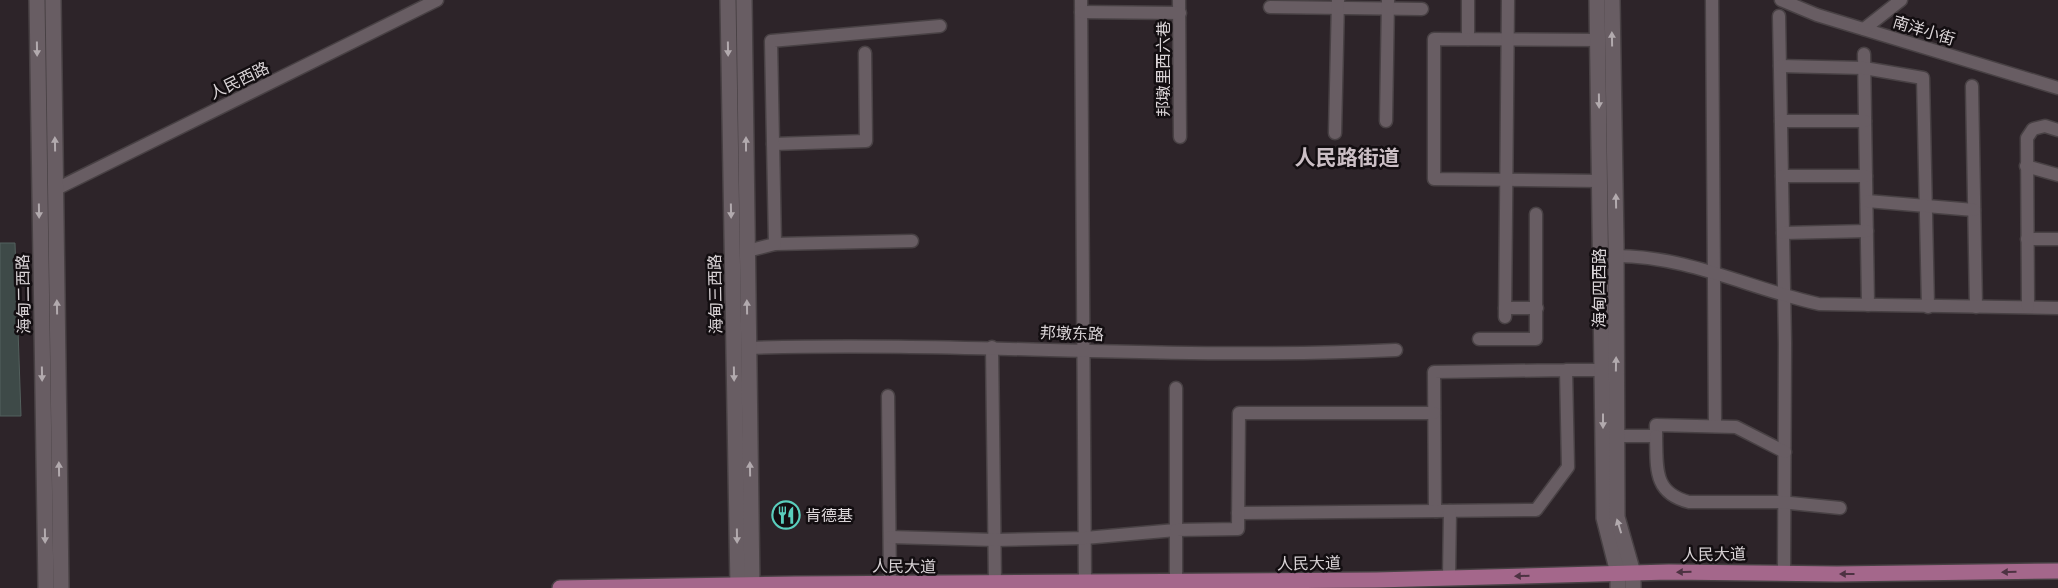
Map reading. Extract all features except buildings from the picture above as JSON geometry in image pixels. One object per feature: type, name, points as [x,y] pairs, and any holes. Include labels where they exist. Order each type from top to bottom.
[{"type":"main road","name":"海甸二西路","points":[[37,0],[46,588]]},
{"type":"main road","name":"海甸二西路","points":[[53,0],[60,588]]},
{"type":"main road","name":"海甸三西路","points":[[728,0],[745,586]]},
{"type":"main road","name":"海甸三西路","points":[[744,0],[748,348],[745,586]]},
{"type":"main road","name":"海甸四西路","points":[[1597,0],[1604,518],[1618,580]]},
{"type":"main road","name":"海甸四西路","points":[[1612,0],[1616,256],[1617,517],[1634,573]]},
{"type":"main road","name":"人民大道","points":[[560,588],[1449,578],[1618,580],[1634,573],[2058,571]]},
{"type":"main road","points":[[1633,588],[1634,573]]},
{"type":"street","name":"人民西路","points":[[56,189],[437,0]]},
{"type":"street","points":[[1468,0],[1468,39]]},
{"type":"street","points":[[1508,0],[1506,39],[1505,313],[1537,308]]},
{"type":"street","points":[[1712,0],[1715,426]]},
{"type":"street","name":"南洋小街","points":[[1781,0],[1817,15],[2058,88]]},
{"type":"street","points":[[1864,29],[1900,0]]},
{"type":"street","points":[[1336,133],[1338,4]]},
{"type":"street","points":[[1386,121],[1387,4]]},
{"type":"street","points":[[1270,7],[1387,4],[1422,9]]},
{"type":"street","points":[[1085,583],[1081,6],[1179,6]]},
{"type":"street","name":"邦墩里西六巷","points":[[1179,6],[1180,137]]},
{"type":"street","points":[[1780,16],[1784,296],[1784,572]]},
{"type":"street","points":[[775,244],[771,41],[940,26]]},
{"type":"street","points":[[1598,40],[1434,38],[1434,179],[1600,181]]},
{"type":"street","points":[[773,144],[866,141],[865,53]]},
{"type":"street","points":[[1864,54],[1868,304]]},
{"type":"street","points":[[1780,66],[1864,68],[1923,78],[1928,307]]},
{"type":"street","points":[[1972,86],[1976,307]]},
{"type":"street","points":[[1781,121],[1865,121]]},
{"type":"street","points":[[2028,307],[2026,138],[2033,129],[2045,126],[2058,130]]},
{"type":"street","points":[[2026,166],[2058,175]]},
{"type":"street","points":[[1782,176],[1866,176]]},
{"type":"street","points":[[1866,201],[1974,210]]},
{"type":"street","points":[[1479,339],[1536,339],[1536,214]]},
{"type":"street","points":[[1783,233],[1867,231]]},
{"type":"street","points":[[2027,238],[2058,239]]},
{"type":"street","points":[[747,250],[775,244],[912,241]]},
{"type":"street","points":[[1616,256],[1651,257],[1677,262],[1784,296],[1819,304],[2058,308]]},
{"type":"street","name":"邦墩东路","points":[[748,348],[850,346],[992,347],[1293,354],[1396,350]]},
{"type":"street","points":[[992,347],[995,584]]},
{"type":"street","points":[[1238,513],[1536,510],[1568,468],[1566,370]]},
{"type":"street","points":[[1437,511],[1434,372],[1603,370]]},
{"type":"street","points":[[1176,388],[1176,582]]},
{"type":"street","points":[[888,396],[890,584]]},
{"type":"street","points":[[890,537],[995,540],[1085,538],[1176,530],[1238,529],[1238,413],[1434,413]]},
{"type":"street","points":[[1785,452],[1736,427],[1656,425],[1661,485],[1669,495],[1689,502],[1785,502],[1840,508]]},
{"type":"street","points":[[1616,436],[1656,436]]},
{"type":"street","points":[[1449,578],[1450,511]]},
{"type":"place","name":"肯德基","points":[[786,515]]},
{"type":"district","name":"人民路街道","points":[[1347,158]]}]
